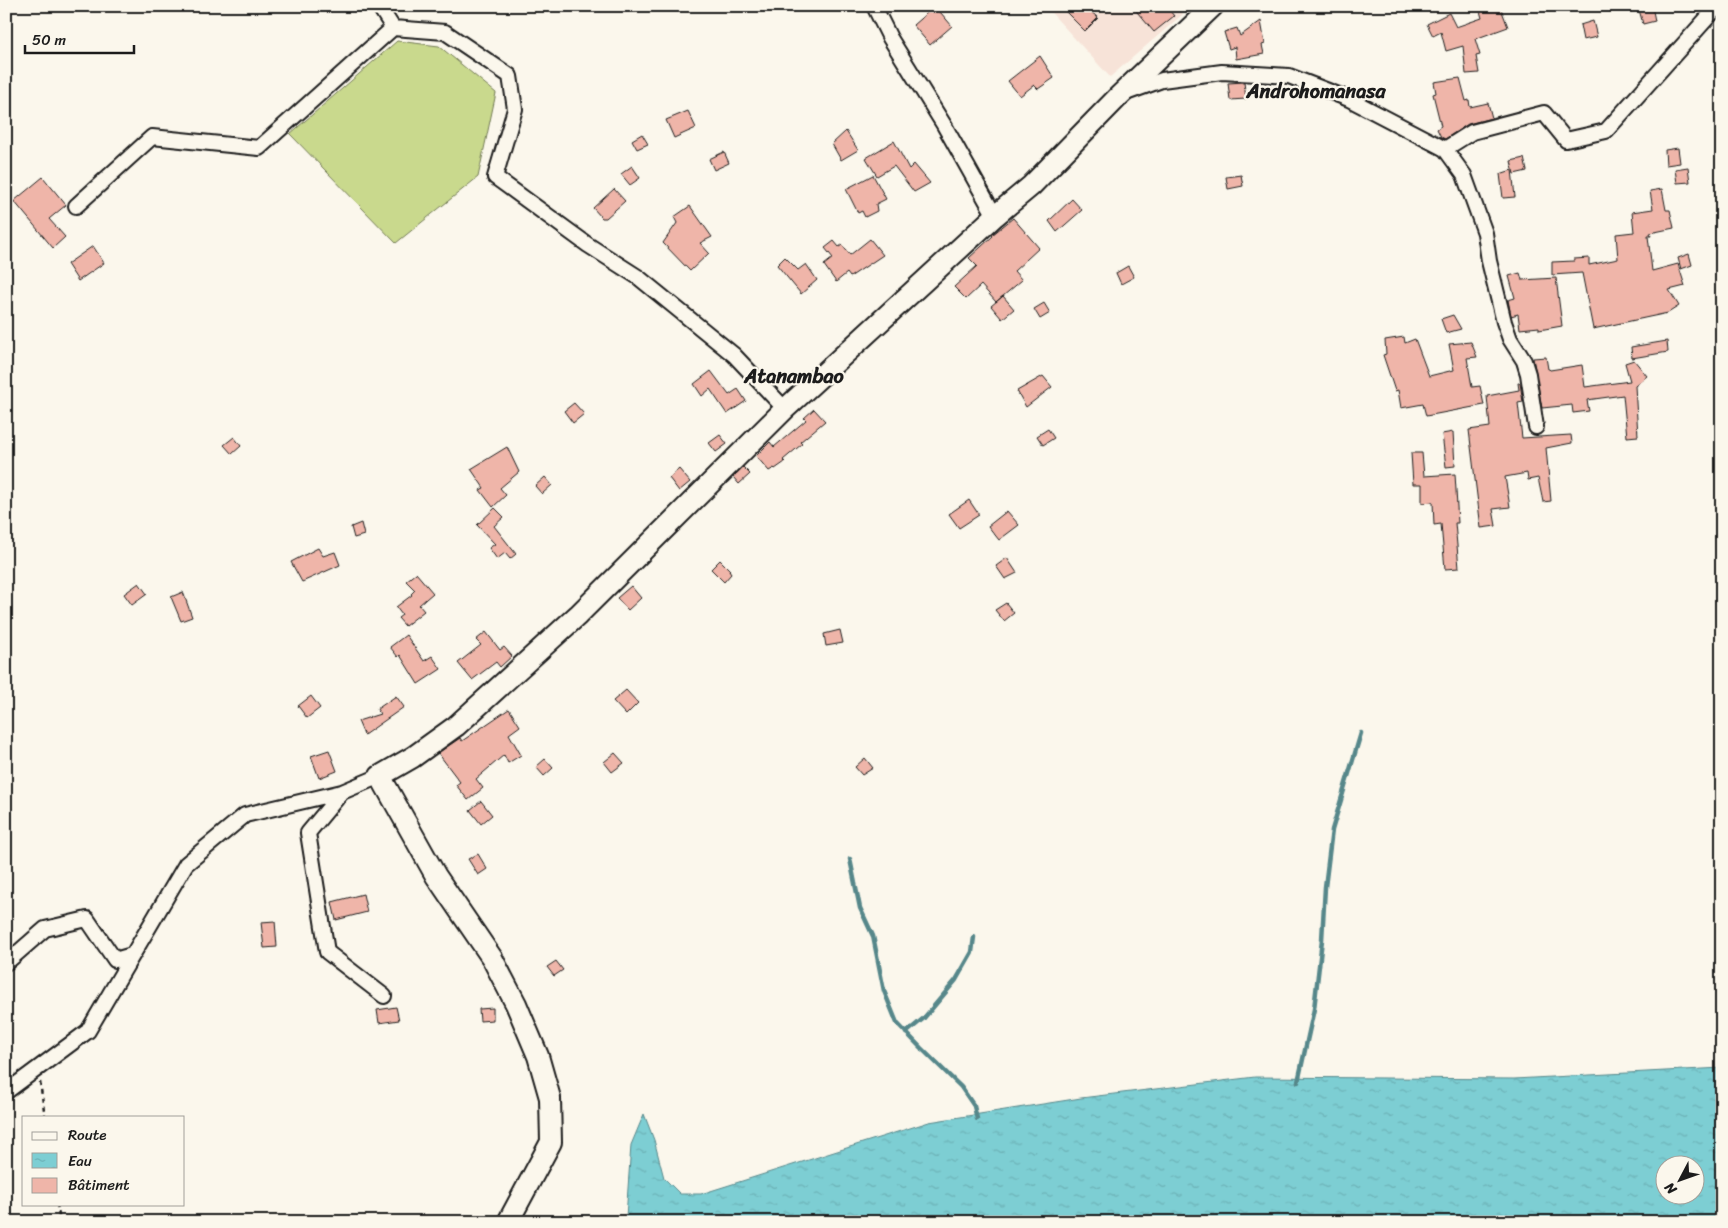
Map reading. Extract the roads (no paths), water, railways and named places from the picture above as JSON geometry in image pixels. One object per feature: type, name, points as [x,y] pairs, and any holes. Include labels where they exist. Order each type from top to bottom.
[{"type":"street","points":[[379,6],[393,28]]},
{"type":"street","points":[[874,6],[890,38],[944,125],[995,216]]},
{"type":"street","points":[[6,1092],[88,1031],[186,864],[245,814],[342,792],[380,776],[413,757],[464,719],[578,615],[785,409],[995,216],[1031,186],[1119,96],[1213,6]]},
{"type":"street","points":[[1445,148],[1472,132],[1544,112],[1566,140],[1606,131],[1718,6]]},
{"type":"street","points":[[76,206],[152,137],[259,148],[393,28],[445,32],[510,76],[515,109],[495,177],[588,245],[638,277],[660,294],[734,355],[785,409]]},
{"type":"street","points":[[1119,96],[1162,80],[1222,72],[1289,76],[1349,99],[1445,148],[1464,175],[1484,233],[1504,322],[1510,339],[1524,361],[1528,374],[1536,427]]},
{"type":"street","points":[[380,776],[436,876],[492,958],[516,1004],[538,1056],[550,1098],[551,1142],[508,1222]]},
{"type":"street","points":[[342,792],[308,833],[327,952],[384,996]]},
{"type":"street","points":[[6,963],[45,929],[87,920],[115,960],[132,955]]},
{"type":"water","points":[[1722,1068],[1722,1222],[621,1222],[626,1217],[631,1145],[644,1114],[654,1140],[664,1178],[680,1194],[701,1194],[929,1122],[1081,1098],[1255,1077],[1514,1079]]},
{"type":"waterway","points":[[1298,1082],[1314,1009],[1332,830],[1361,733]]},
{"type":"waterway","points":[[850,859],[860,908],[873,936],[884,991],[897,1023],[961,1087],[974,1106],[977,1119]]},
{"type":"waterway","points":[[906,1033],[924,1018],[956,980],[972,952],[974,937]]},
{"type":"district","name":"Androhomanasa","points":[[1316,91]]},
{"type":"district","name":"Atanambao","points":[[794,376]]}]
